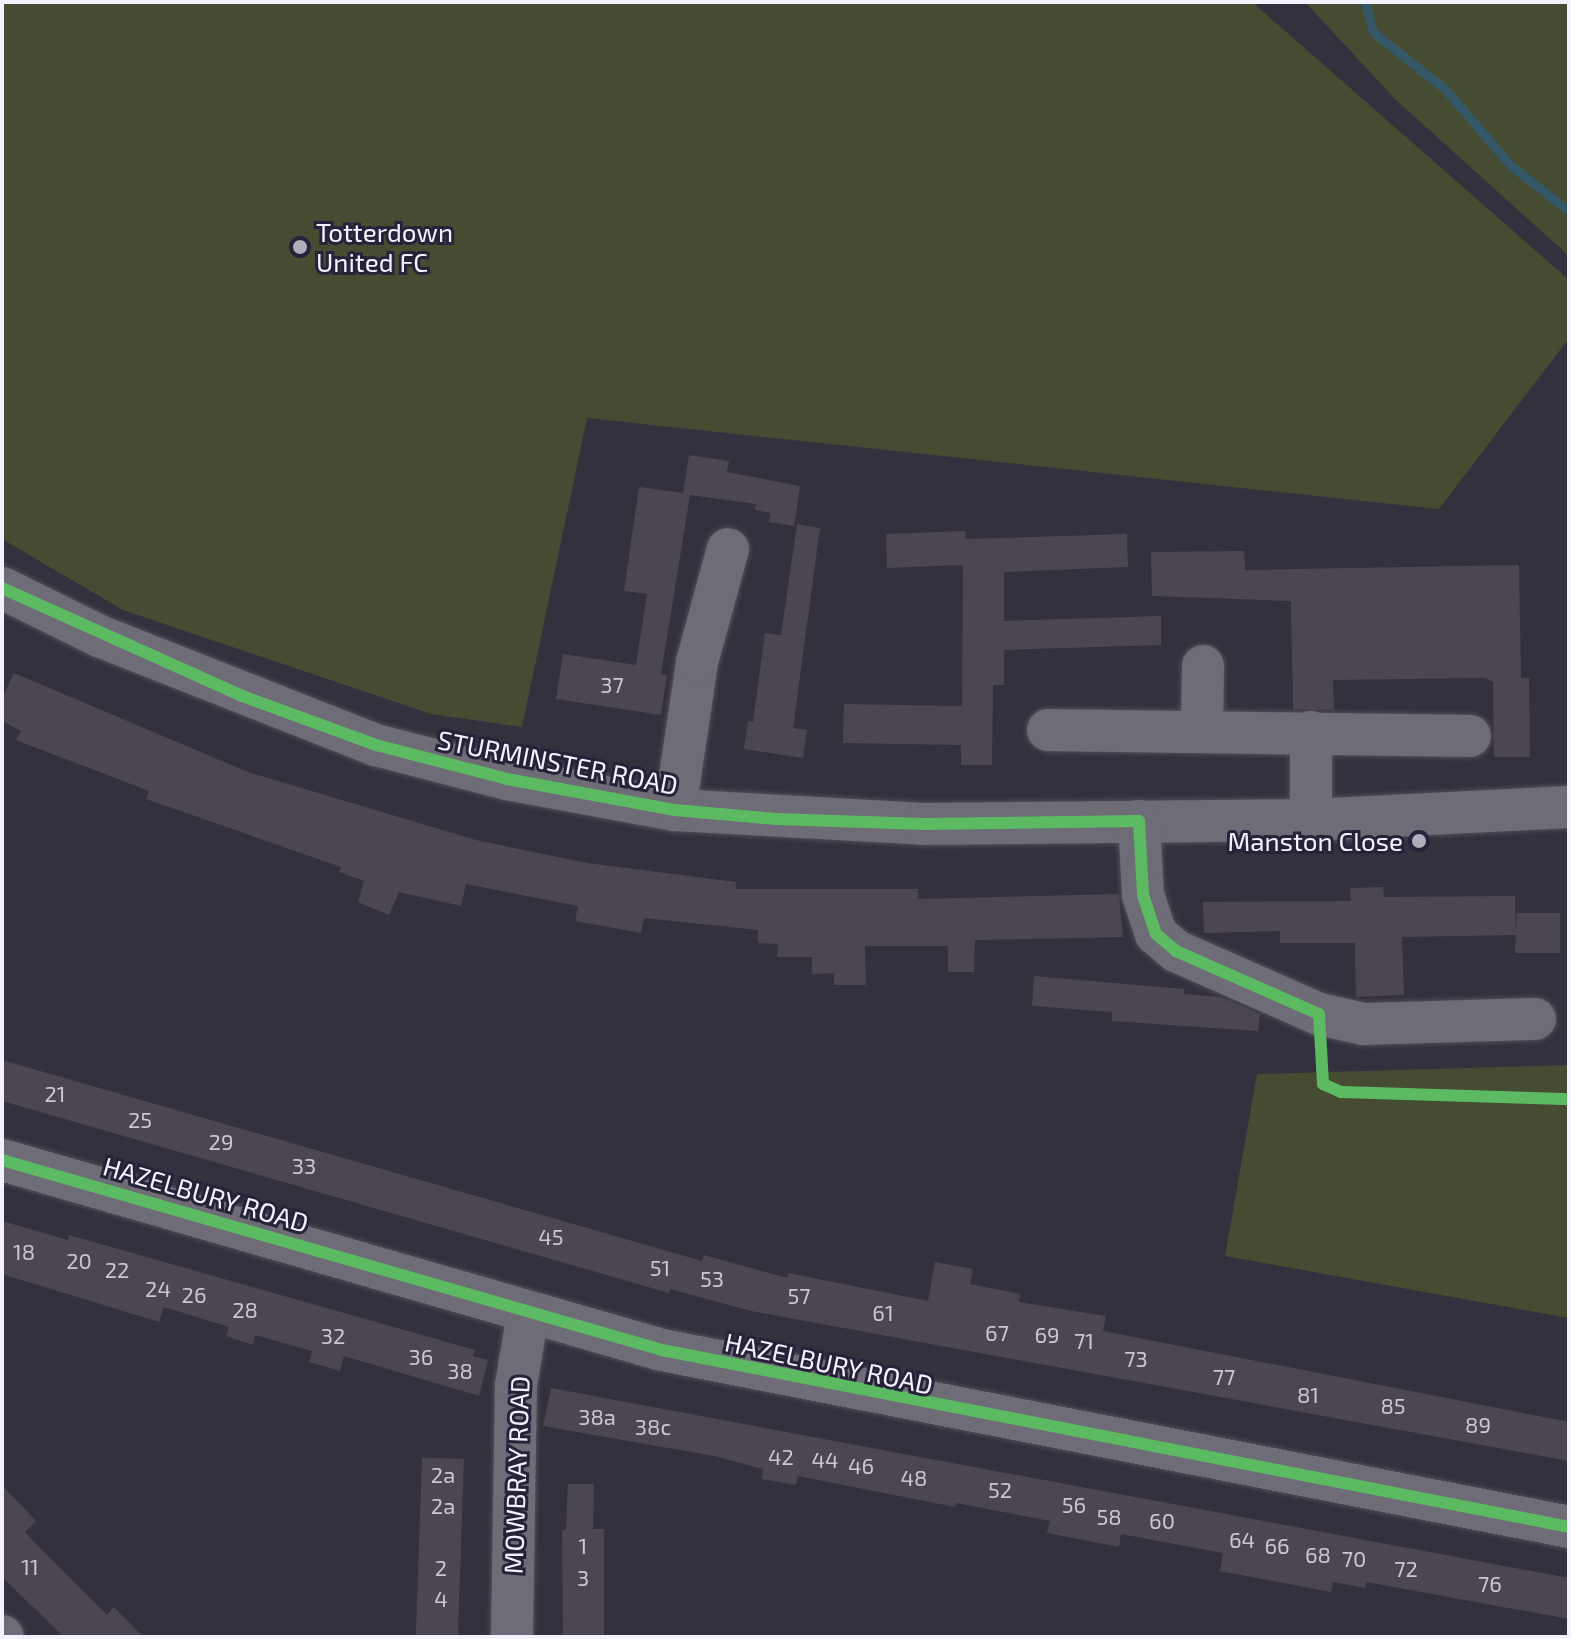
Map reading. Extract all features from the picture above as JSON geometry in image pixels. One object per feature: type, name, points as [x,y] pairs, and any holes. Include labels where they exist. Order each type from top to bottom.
[{"type":"street","points":[[675,810],[697,662],[728,549]]},
{"type":"street","name":"STURMINSTER ROAD","points":[[2,588],[99,636],[376,745],[507,779],[675,810],[924,824],[1311,820],[1569,807]]},
{"type":"street","points":[[1202,731],[1203,666]]},
{"type":"street","points":[[1048,730],[1470,736]]},
{"type":"street","points":[[1311,732],[1311,820]]},
{"type":"street","points":[[1139,821],[1143,895],[1156,934],[1176,951],[1319,1014],[1364,1024],[1535,1019]]},
{"type":"street","name":"HAZELBURY ROAD","points":[[2,1160],[528,1314],[662,1350],[856,1392],[1569,1527]]},
{"type":"street","name":"MOWBRAY ROAD","points":[[512,1637],[516,1385],[528,1314]]},
{"type":"green space","points":[[2,2],[1252,2],[1569,280],[1569,338],[1439,509],[587,418],[522,727],[431,714],[123,610],[2,539]]},
{"type":"green space","points":[[1305,2],[1569,2],[1569,256],[1396,100]]},
{"type":"green space","points":[[1569,1065],[1569,1318],[1225,1256],[1257,1074]]},
{"type":"building","points":[[689,455],[729,461],[727,472],[800,486],[794,526],[769,522],[770,513],[755,510],[756,504],[690,495],[661,674],[667,675],[661,715],[556,699],[563,654],[636,665],[647,594],[624,591],[639,487],[683,493]]},
{"type":"building","points":[[797,524],[820,528],[793,728],[807,730],[803,758],[744,749],[748,721],[753,722],[765,633],[781,635]]},
{"type":"building","points":[[965,531],[966,539],[1127,534],[1128,567],[1004,572],[1004,621],[1161,616],[1161,645],[1004,650],[1004,685],[993,685],[992,765],[961,765],[961,745],[843,743],[844,704],[962,706],[963,565],[887,568],[886,534]]},
{"type":"building","points":[[1244,551],[1245,570],[1519,565],[1521,678],[1529,678],[1530,757],[1494,757],[1493,682],[1485,678],[1333,680],[1334,710],[1293,709],[1291,601],[1152,596],[1151,552]]},
{"type":"building","points":[[14,673],[248,772],[476,840],[587,863],[736,882],[736,889],[918,889],[918,899],[1119,894],[1123,937],[975,940],[974,972],[948,972],[948,946],[865,946],[866,985],[834,985],[834,973],[812,974],[812,957],[777,957],[778,944],[758,943],[758,930],[644,918],[641,933],[575,921],[578,906],[466,884],[461,906],[399,892],[389,915],[358,902],[364,881],[339,872],[341,867],[146,799],[149,791],[16,740],[21,731],[2,721],[2,698]]},
{"type":"building","points":[[1383,887],[1384,897],[1515,896],[1516,931],[1517,913],[1560,913],[1560,953],[1515,953],[1516,935],[1402,937],[1404,995],[1356,997],[1355,943],[1280,943],[1280,931],[1204,933],[1203,902],[1351,901],[1350,888]]},
{"type":"building","points":[[1034,976],[1184,989],[1184,994],[1221,997],[1260,1014],[1258,1031],[1112,1021],[1112,1012],[1032,1006]]},
{"type":"building","points":[[2,1060],[702,1261],[704,1255],[788,1278],[788,1273],[928,1301],[935,1262],[973,1269],[970,1284],[1020,1294],[1019,1302],[1106,1316],[1103,1331],[1569,1422],[1569,1461],[751,1311],[670,1289],[669,1293],[2,1101]]},
{"type":"building","points":[[2,1221],[68,1240],[69,1235],[475,1350],[473,1356],[488,1360],[479,1396],[344,1356],[340,1371],[309,1362],[312,1351],[255,1335],[253,1345],[226,1336],[229,1327],[164,1307],[159,1322],[2,1274]]},
{"type":"building","points":[[551,1388],[1569,1578],[1569,1619],[1366,1582],[1365,1588],[1333,1582],[1331,1592],[1220,1571],[1223,1553],[1121,1534],[1119,1547],[1047,1533],[1050,1521],[956,1503],[955,1507],[798,1476],[796,1485],[762,1479],[763,1469],[714,1456],[543,1426]]},
{"type":"building","points":[[422,1458],[464,1459],[458,1637],[416,1635]]},
{"type":"building","points":[[568,1484],[594,1484],[593,1529],[604,1529],[604,1637],[563,1637],[562,1530],[566,1530]]},
{"type":"building","points":[[2,1485],[36,1521],[25,1532],[107,1615],[114,1607],[143,1637],[64,1637],[2,1577]]},
{"type":"waterway","points":[[1365,2],[1373,32],[1445,89],[1511,166],[1569,211]]},
{"type":"cycle path","points":[[2,588],[242,696],[376,745],[507,779],[675,810],[776,819],[924,824],[1139,821],[1143,895],[1156,934],[1176,951],[1319,1014],[1323,1084],[1341,1092],[1569,1099]]},
{"type":"cycle path","points":[[2,1160],[662,1350],[1569,1527]]},
{"type":"place","name":"Totterdown United FC","points":[[300,247]]},
{"type":"place","name":"Manston Close","points":[[1419,841]]}]
